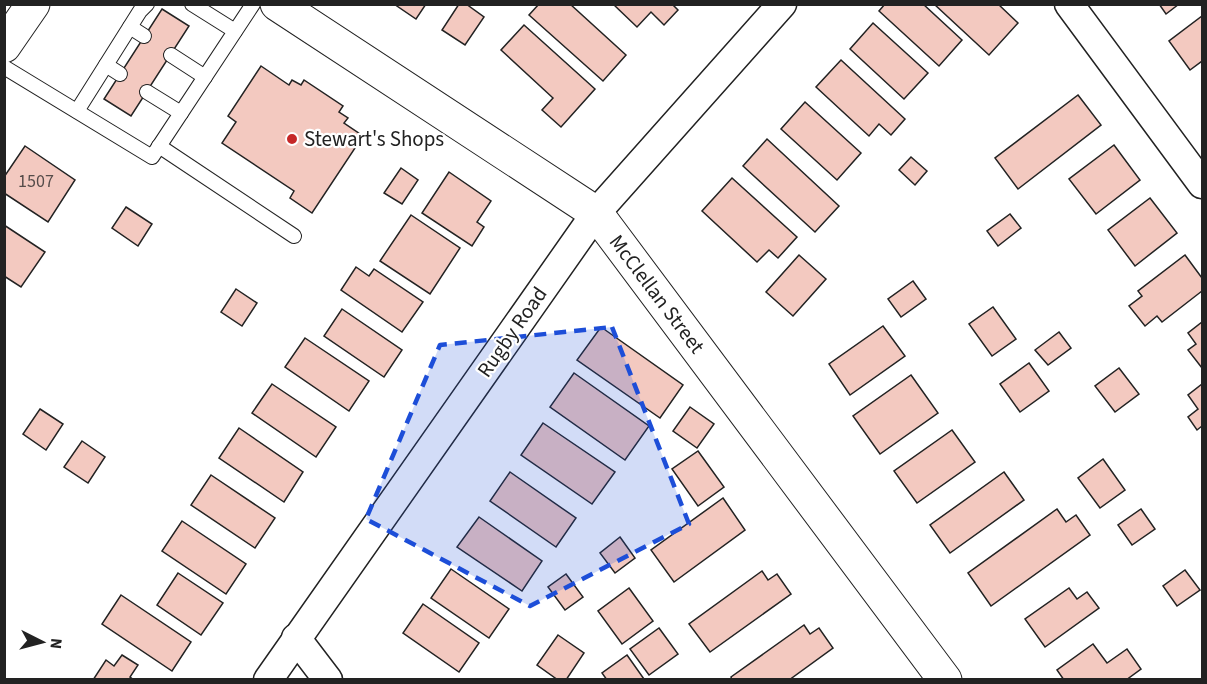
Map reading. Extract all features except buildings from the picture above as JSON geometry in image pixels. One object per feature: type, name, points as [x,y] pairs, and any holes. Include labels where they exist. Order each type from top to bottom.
[{"type":"street","points":[[4,45],[33,4]]},
{"type":"street","name":"McClellan Street","points":[[277,4],[596,213],[945,680]]},
{"type":"street","name":"Rugby Road","points":[[268,680],[596,213],[783,4]]},
{"type":"street","points":[[1069,4],[1203,184]]},
{"type":"street","points":[[296,638],[328,680]]},
{"type":"lane","points":[[77,111],[140,11],[147,4]]},
{"type":"lane","points":[[192,4],[236,31]]},
{"type":"lane","points":[[4,67],[152,157],[253,4]]},
{"type":"lane","points":[[130,27],[144,36]]},
{"type":"lane","points":[[171,55],[205,77]]},
{"type":"lane","points":[[106,64],[120,74]]},
{"type":"lane","points":[[147,92],[181,113]]},
{"type":"lane","points":[[159,146],[294,236]]},
{"type":"highlighted area","points":[[612,327],[689,524],[530,606],[366,519],[440,345]]},
{"type":"place","name":"Stewart's Shops","points":[[292,139]]}]
